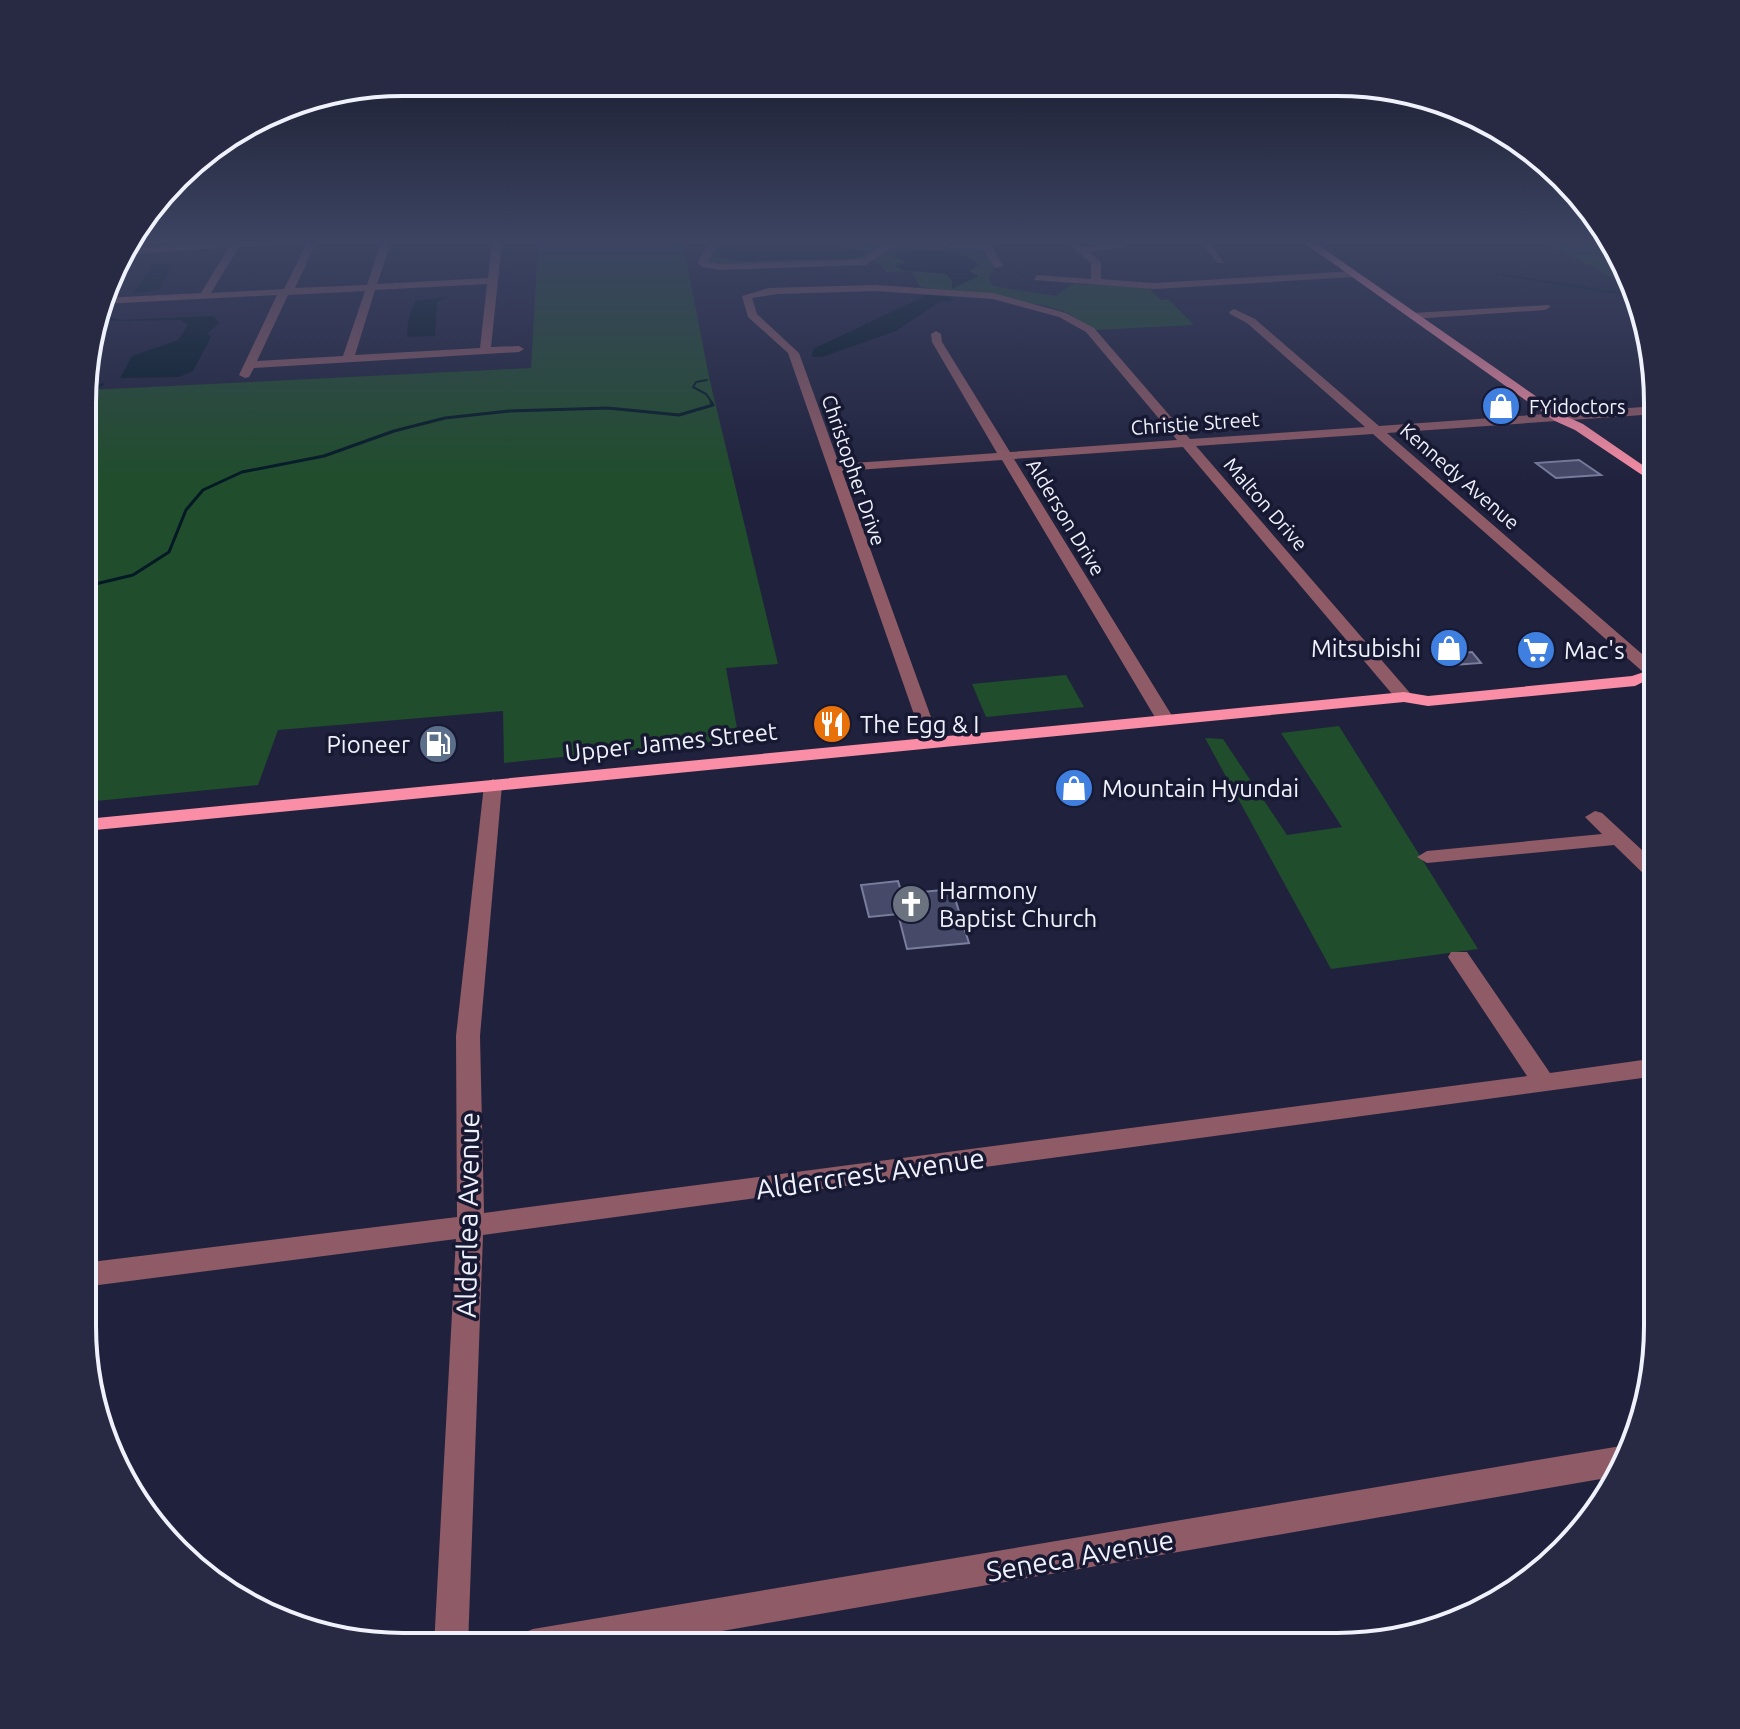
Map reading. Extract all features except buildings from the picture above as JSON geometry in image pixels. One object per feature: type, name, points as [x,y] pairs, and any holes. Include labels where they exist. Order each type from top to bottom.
[{"type":"main road","points":[[1423,323],[1559,418],[1589,445],[1644,482]]},
{"type":"main road","points":[[1559,418],[1579,427],[1644,472]]},
{"type":"main road","name":"Upper James Street","points":[[96,824],[1165,719],[1404,697],[1441,700],[1644,678]]},
{"type":"street","points":[[243,377],[270,323]]},
{"type":"street","points":[[348,359],[360,323]]},
{"type":"street","points":[[485,351],[488,323]]},
{"type":"street","name":"Christopher Drive","points":[[758,323],[787,343],[793,353],[931,742]]},
{"type":"street","name":"Malton Drive","points":[[1077,323],[1090,330],[1404,697]]},
{"type":"street","name":"Kennedy Avenue","points":[[1253,323],[1644,668]]},
{"type":"street","name":"Alderson Drive","points":[[936,334],[937,342],[1165,719]]},
{"type":"street","points":[[249,365],[519,349]]},
{"type":"street","name":"Christie Street","points":[[833,468],[1644,411]]},
{"type":"street","name":"Alderlea Avenue","points":[[452,1633],[469,1225],[468,1036],[493,785]]},
{"type":"street","points":[[1595,817],[1615,839]]},
{"type":"street","points":[[1427,857],[1620,839],[1644,862]]},
{"type":"street","points":[[1459,957],[1544,1083]]},
{"type":"street","name":"Aldercrest Avenue","points":[[96,1273],[1644,1069]]},
{"type":"street","name":"Seneca Avenue","points":[[617,1633],[835,1599],[1310,1513],[1612,1463]]},
{"type":"green space","points":[[534,323],[699,323],[778,664],[726,668],[739,739],[504,763],[503,711],[278,730],[258,785],[96,801],[97,390],[531,368]]},
{"type":"green space","points":[[1084,323],[1194,325],[1096,330]]},
{"type":"green space","points":[[1066,675],[1084,707],[986,717],[972,684]]},
{"type":"green space","points":[[1339,726],[1478,949],[1331,969],[1205,738],[1223,739],[1287,835],[1342,827],[1281,733]]},
{"type":"water","points":[[185,323],[220,323],[207,333],[211,337],[193,371],[179,377],[120,378],[132,356],[178,340],[188,325]]},
{"type":"water","points":[[408,323],[436,323],[435,336],[407,337]]},
{"type":"water","points":[[869,323],[908,323],[896,331],[822,357],[812,357],[813,349]]},
{"type":"waterway","points":[[707,380],[696,382],[693,387],[706,394],[713,404]]},
{"type":"waterway","points":[[97,387],[103,384]]},
{"type":"waterway","points":[[96,584],[133,575],[169,552],[186,510],[203,490],[242,472],[324,456],[394,431],[445,418],[509,411],[608,408],[679,415],[713,405],[711,402]]},
{"type":"place","name":"FYidoctors","points":[[1501,406]]},
{"type":"place","name":"Mitsubishi","points":[[1449,648]]},
{"type":"place","name":"Mac's","points":[[1536,650]]},
{"type":"place","name":"The Egg & I","points":[[832,724]]},
{"type":"place","name":"Pioneer","points":[[438,744]]},
{"type":"place","name":"Mountain Hyundai","points":[[1074,788]]},
{"type":"place","name":"Harmony Baptist Church","points":[[911,904]]}]
